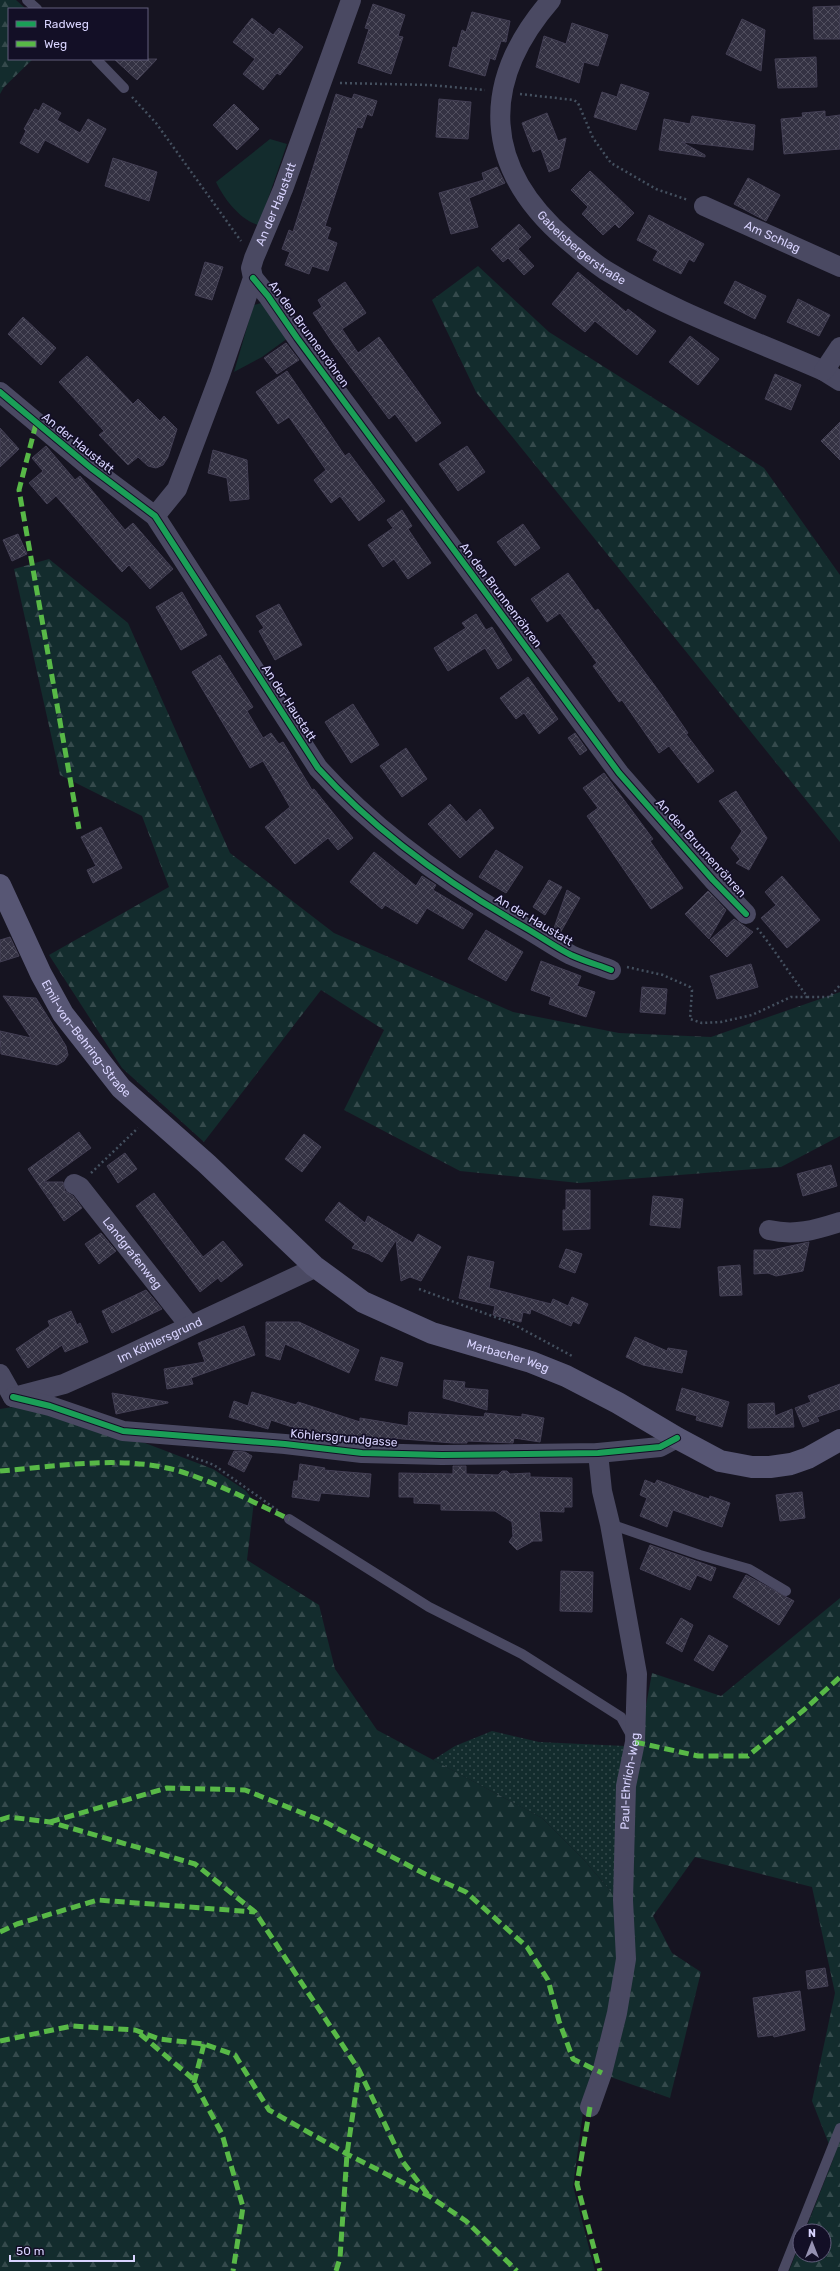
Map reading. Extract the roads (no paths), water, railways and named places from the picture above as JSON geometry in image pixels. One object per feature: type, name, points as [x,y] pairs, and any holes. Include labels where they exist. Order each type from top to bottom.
[{"type":"main road","name":"Emil-von-Behring-Straße","points":[[0,885],[41,974],[64,1014],[84,1042],[121,1088],[207,1164]]},
{"type":"main road","name":"Marbacher Weg","points":[[207,1164],[314,1266],[363,1302],[432,1333],[531,1362],[572,1380],[618,1402],[677,1438],[720,1461],[752,1467],[791,1464],[808,1458],[840,1440]]},
{"type":"street","name":"An der Haustatt","points":[[155,516],[178,489],[220,375],[253,278],[251,268],[254,258],[283,189],[320,81],[351,0]]},
{"type":"street","name":"Gabelsbergerstraße","points":[[551,0],[526,33],[507,72],[502,92],[499,128],[504,151],[515,178],[531,203],[552,227],[586,256],[632,286],[677,308],[832,376]]},
{"type":"street","name":"Am Schlag","points":[[704,206],[840,267]]},
{"type":"street","name":"An den Brunnenröhren","points":[[253,278],[268,296],[297,338],[620,773],[713,880],[746,914]]},
{"type":"street","points":[[832,376],[840,347]]},
{"type":"street","name":"An der Haustatt","points":[[0,392],[91,468],[155,516],[318,768],[330,782],[378,826],[438,873],[505,916],[572,955],[611,970]]},
{"type":"street","name":"Landgrafenweg","points":[[80,1181],[80,1187],[189,1325]]},
{"type":"street","points":[[769,1230],[786,1234],[809,1232],[840,1222]]},
{"type":"street","name":"Im Köhlersgrund","points":[[7,1398],[64,1384],[308,1271],[314,1266]]},
{"type":"street","points":[[0,1374],[7,1398]]},
{"type":"street","name":"Köhlersgrundgasse","points":[[7,1398],[50,1406],[124,1431],[140,1434],[285,1444],[362,1453],[442,1455],[598,1453],[660,1447],[677,1438]]},
{"type":"street","name":"Paul-Ehrlich-Weg","points":[[590,2107],[602,2072],[616,2013],[626,1959],[623,1900],[626,1786],[635,1742],[637,1674],[610,1524],[602,1491],[598,1453]]},
{"type":"lane","points":[[27,0],[36,8]]},
{"type":"lane","points":[[97,60],[124,88]]},
{"type":"lane","points":[[289,1519],[429,1607],[522,1654],[620,1717],[635,1742]]},
{"type":"lane","points":[[610,1524],[700,1555],[749,1569],[786,1591]]},
{"type":"lane","points":[[783,2271],[840,2128]]}]
